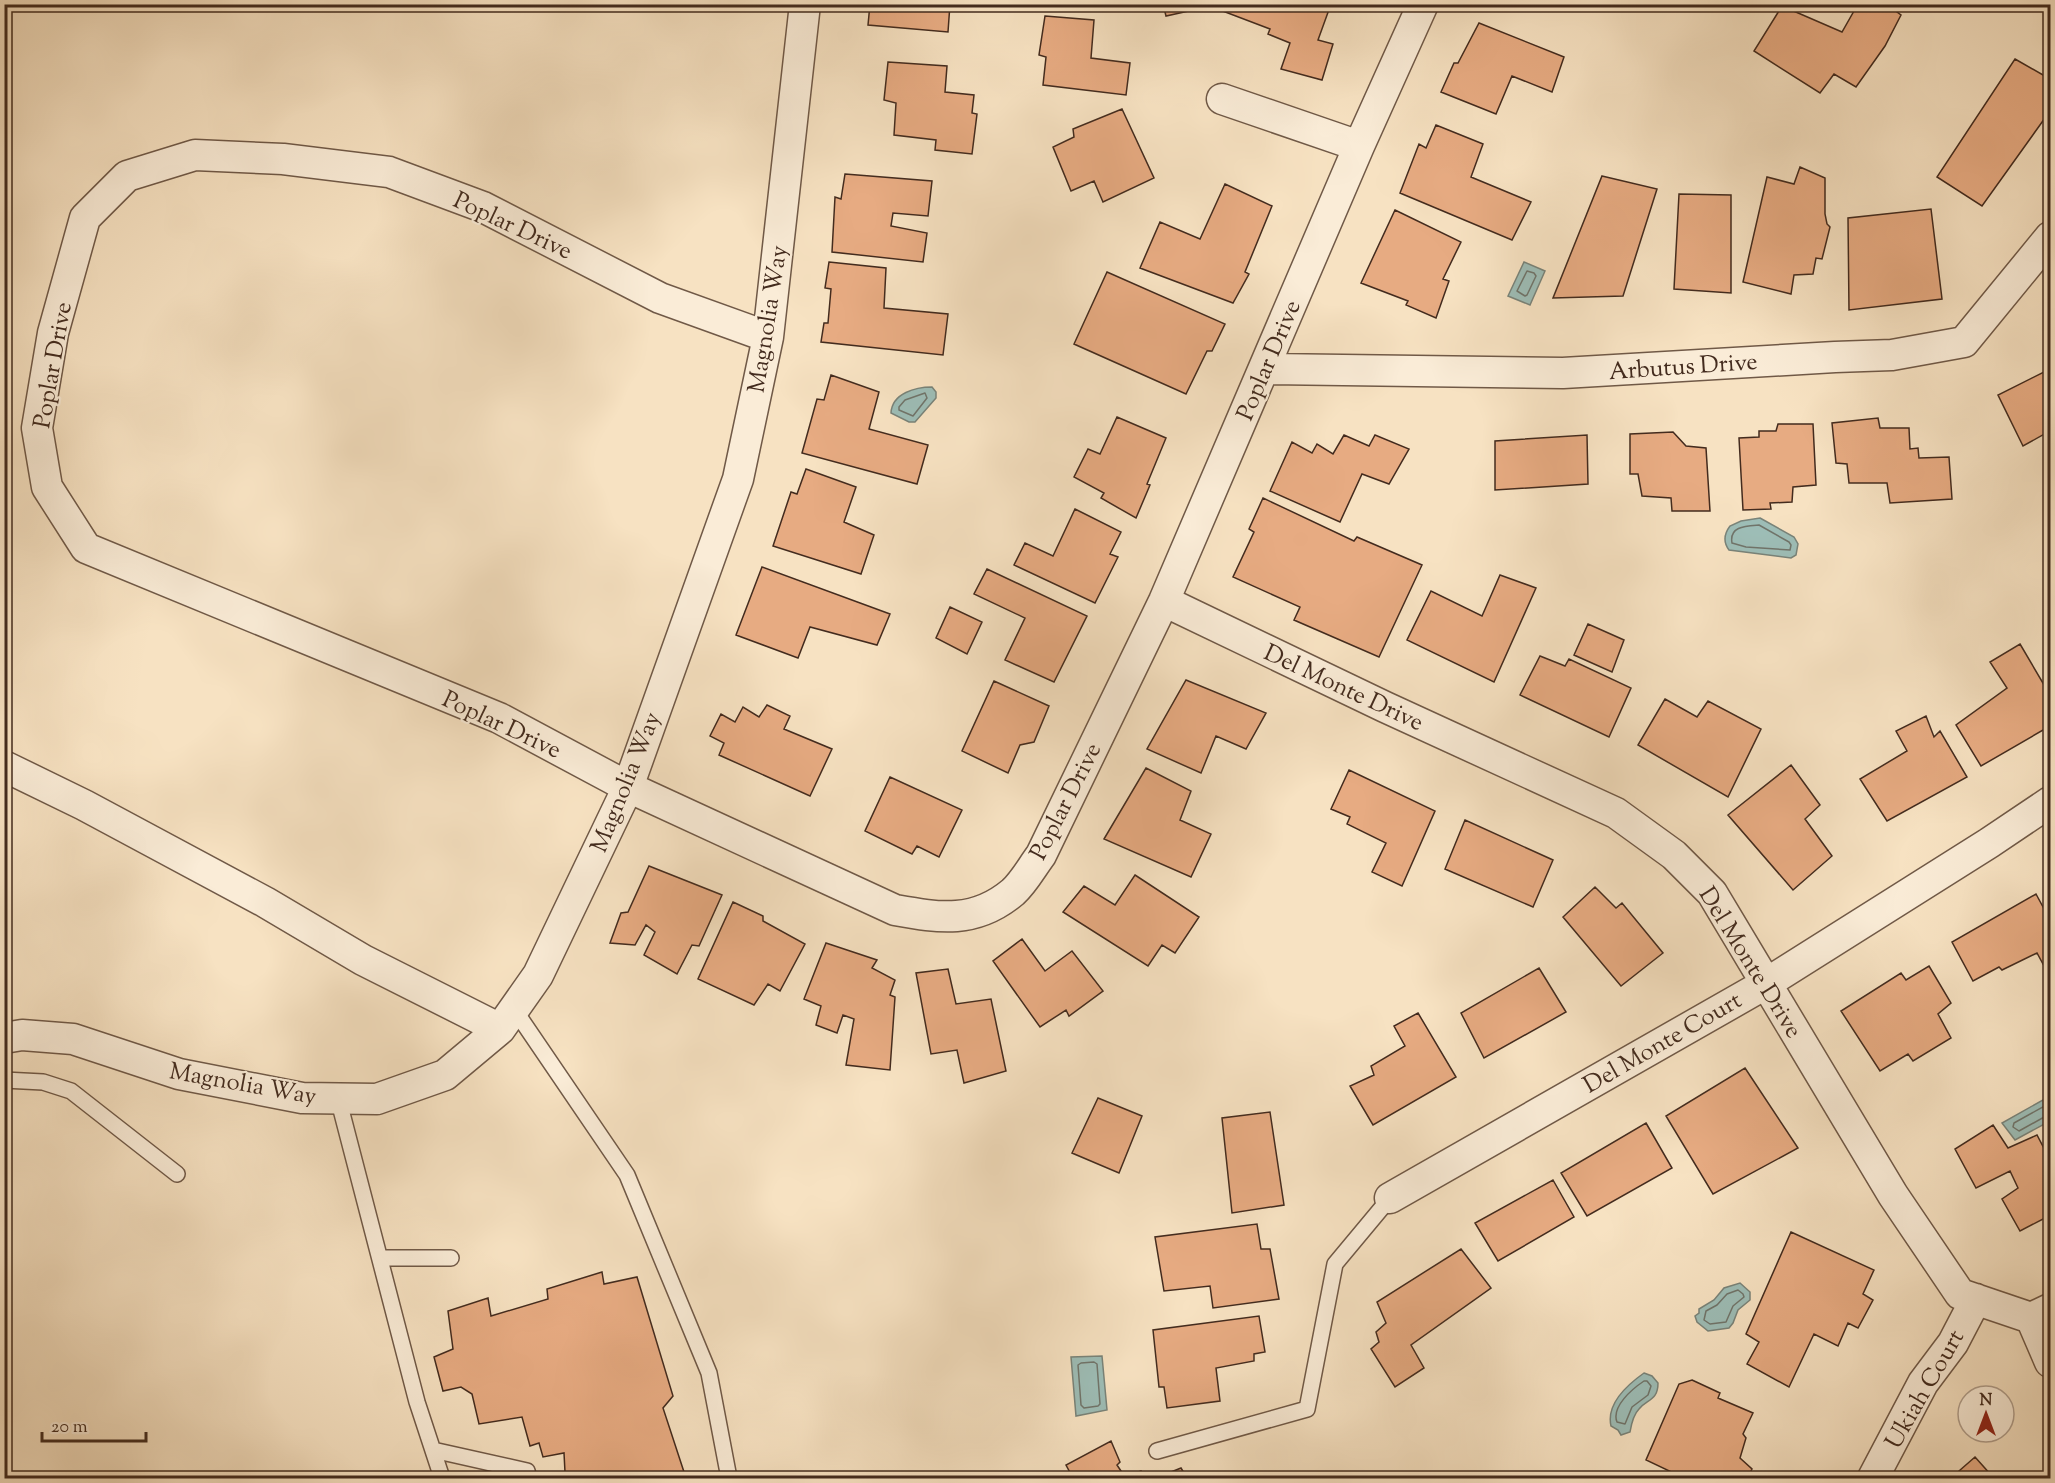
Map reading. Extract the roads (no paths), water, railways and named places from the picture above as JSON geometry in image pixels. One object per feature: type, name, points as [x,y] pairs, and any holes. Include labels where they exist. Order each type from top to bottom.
[{"type":"street","name":"Magnolia Way","points":[[4,1038],[22,1035],[73,1039],[179,1074],[302,1098],[377,1099],[445,1075],[507,1019],[538,975],[628,787],[738,479],[768,337],[805,4]]},
{"type":"street","name":"Poplar Drive","points":[[768,337],[660,298],[483,207],[389,172],[283,159],[195,155],[127,176],[85,218],[53,333],[37,428],[47,487],[86,549],[499,718],[628,787],[895,910],[936,918],[980,913],[1014,891],[1041,855],[1164,601],[1359,146],[1423,4]]},
{"type":"street","points":[[1222,99],[1359,146]]},
{"type":"street","name":"Arbutus Drive","points":[[1264,369],[1563,373],[1892,355],[1964,342],[2050,237]]},
{"type":"street","name":"Del Monte Drive","points":[[1164,601],[1385,707],[1616,813],[1674,855],[1712,893],[1893,1195],[1960,1294],[2041,1313]]},
{"type":"street","points":[[4,766],[84,805],[265,902],[363,960],[507,1019]]},
{"type":"street","name":"Del Monte Court","points":[[1390,1198],[1767,983],[2050,802]]},
{"type":"street","name":"Ukiah Court","points":[[1873,1479],[1923,1383],[1953,1343],[1976,1299]]},
{"type":"street","points":[[2041,1313],[2050,1362]]},
{"type":"lane","points":[[507,1019],[627,1175],[709,1373],[729,1479]]},
{"type":"lane","points":[[4,1080],[43,1082],[71,1091],[177,1174]]},
{"type":"lane","points":[[338,1098],[417,1402],[442,1479]]},
{"type":"lane","points":[[1157,1452],[1307,1409],[1335,1264],[1390,1198]]},
{"type":"lane","points":[[380,1258],[451,1258]]},
{"type":"lane","points":[[433,1450],[527,1471],[529,1479]]},
{"type":"water","points":[[1524,262],[1545,271],[1530,305],[1508,296]]},
{"type":"water","points":[[932,387],[936,392],[936,398],[915,422],[909,422],[891,413],[896,400],[906,392]]},
{"type":"water","points":[[1760,518],[1794,537],[1798,544],[1796,555],[1791,558],[1729,550],[1725,538],[1730,526],[1741,521]]},
{"type":"water","points":[[2050,1096],[2050,1121],[2015,1140],[2002,1123]]},
{"type":"water","points":[[1740,1283],[1750,1292],[1750,1300],[1738,1310],[1729,1328],[1708,1331],[1697,1322],[1695,1316],[1699,1313],[1699,1309],[1714,1300],[1724,1288]]},
{"type":"water","points":[[1102,1356],[1107,1410],[1076,1416],[1071,1357]]},
{"type":"water","points":[[1644,1373],[1652,1376],[1658,1383],[1658,1389],[1652,1399],[1637,1411],[1630,1432],[1621,1435],[1611,1426],[1612,1410],[1625,1389]]}]
